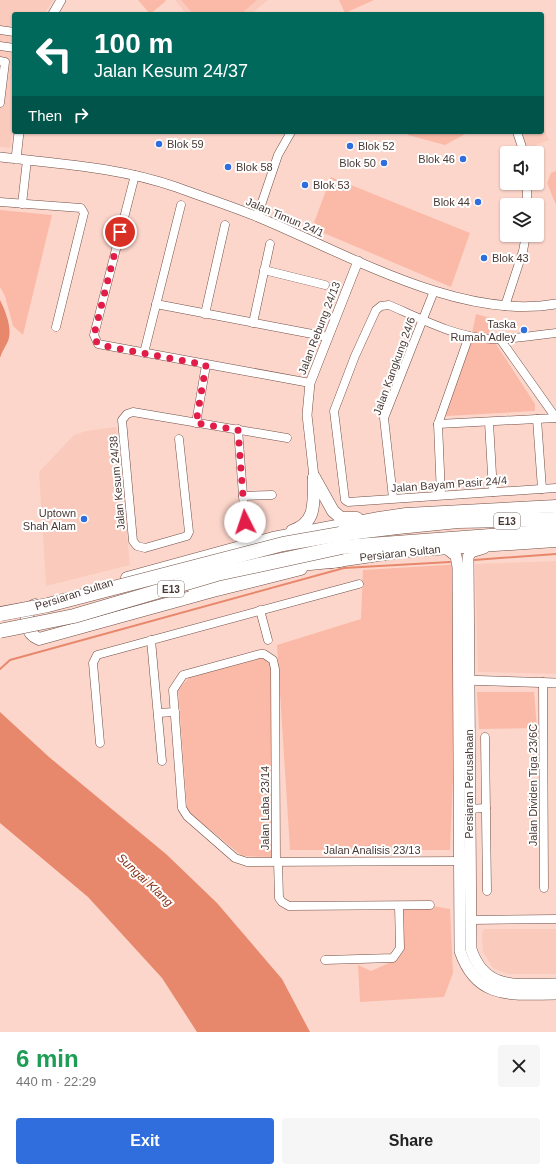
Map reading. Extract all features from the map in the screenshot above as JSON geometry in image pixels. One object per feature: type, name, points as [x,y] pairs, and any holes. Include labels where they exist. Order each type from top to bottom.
[{"type":"highway","points":[[458,522],[496,516],[556,512]]},
{"type":"highway","name":"E13","points":[[0,631],[74,616],[164,591],[217,574],[340,547],[398,527],[458,522],[556,519]]},
{"type":"highway","name":"E13","points":[[0,614],[48,605],[283,544],[340,547],[556,531]]},
{"type":"highway","points":[[164,591],[205,584],[290,565],[340,547]]},
{"type":"main road","points":[[314,477],[333,511],[341,518],[378,518]]},
{"type":"main road","points":[[273,538],[300,529],[309,520],[313,511],[314,477]]},
{"type":"main road","name":"Persiaran Sultan","points":[[556,506],[406,514],[273,538],[143,573],[31,607],[26,616],[27,628],[31,636],[38,640],[50,637],[213,591],[340,547],[405,551],[556,541]]},
{"type":"main road","name":"Persiaran Perusahaan","points":[[505,544],[471,552],[468,557],[463,680],[464,861],[470,920],[471,949],[472,954],[480,968],[488,976],[498,982],[509,984],[556,984]]},
{"type":"main road","name":"Persiaran Perusahaan","points":[[446,548],[456,556],[458,567],[468,809],[460,951],[464,964],[469,971],[482,985],[499,993],[556,994]]},
{"type":"street","points":[[54,12],[61,0]]},
{"type":"street","points":[[0,30],[12,32]]},
{"type":"street","points":[[0,46],[12,48]]},
{"type":"street","points":[[0,103],[2,62]]},
{"type":"street","points":[[16,159],[19,134]]},
{"type":"street","points":[[257,217],[278,155],[290,134]]},
{"type":"street","points":[[518,134],[522,146]]},
{"type":"street","name":"Jalan Timun 24/1","points":[[0,157],[106,169],[135,175],[174,186],[257,217],[358,261],[434,291],[466,300],[505,306],[556,304]]},
{"type":"street","points":[[22,204],[27,160]]},
{"type":"street","points":[[135,175],[98,320],[95,340],[98,344],[310,383]]},
{"type":"street","points":[[0,202],[81,208],[84,213],[56,327]]},
{"type":"street","points":[[144,353],[181,205]]},
{"type":"street","points":[[205,314],[225,225]]},
{"type":"street","points":[[505,306],[525,242]]},
{"type":"street","points":[[253,322],[270,244]]},
{"type":"street","name":"Jalan Rebung 24/13","points":[[314,477],[307,415],[310,383],[358,261]]},
{"type":"street","points":[[264,270],[325,285]]},
{"type":"street","name":"Jalan Kangkung 24/6","points":[[393,498],[384,418],[434,291]]},
{"type":"street","points":[[156,304],[328,336]]},
{"type":"street","name":"Jalan Bayam Pasir 24/4","points":[[422,320],[389,305],[381,306],[376,310],[355,356],[334,415],[345,500],[348,502],[556,488]]},
{"type":"street","points":[[422,320],[469,336],[500,339],[556,333]]},
{"type":"street","points":[[441,495],[438,424],[469,336]]},
{"type":"street","points":[[500,339],[556,418]]},
{"type":"street","points":[[206,365],[196,423],[288,438]]},
{"type":"street","name":"Jalan Kesum 24/38","points":[[180,439],[189,532],[187,536],[145,548],[137,546],[133,541],[122,420],[127,414],[133,412],[196,423]]},
{"type":"street","points":[[438,424],[556,418]]},
{"type":"street","points":[[537,419],[542,489]]},
{"type":"street","points":[[489,422],[492,492]]},
{"type":"street","points":[[238,430],[245,522]]},
{"type":"street","points":[[243,496],[272,495]]},
{"type":"street","points":[[100,743],[93,663],[97,655],[359,584]]},
{"type":"street","points":[[260,610],[268,640]]},
{"type":"street","points":[[151,640],[162,762]]},
{"type":"street","name":"Jalan Laba 23/14","points":[[260,654],[264,654],[273,660],[275,669],[277,861],[247,862],[235,858],[184,812],[173,690],[182,675],[260,654]]},
{"type":"street","points":[[463,680],[556,682]]},
{"type":"street","name":"Jalan Dividen Tiga 23/6C","points":[[544,682],[544,888]]},
{"type":"street","points":[[158,713],[175,712]]},
{"type":"street","points":[[485,737],[487,890]]},
{"type":"street","points":[[468,809],[486,808]]},
{"type":"street","points":[[277,861],[279,898],[282,902],[290,906],[430,905]]},
{"type":"street","name":"Jalan Analisis 23/13","points":[[277,861],[464,861]]},
{"type":"street","points":[[325,960],[393,958],[400,948],[399,906]]},
{"type":"street","points":[[470,920],[556,919]]},
{"type":"shaded area","points":[[0,0],[53,0],[45,12],[12,12],[12,130],[10,148],[0,147]]},
{"type":"shaded area","points":[[138,0],[166,1],[152,12],[148,12]]},
{"type":"shaded area","points":[[175,0],[268,0],[253,12],[184,12]]},
{"type":"shaded area","points":[[181,0],[257,0],[243,12],[191,12]]},
{"type":"shaded area","points":[[339,0],[374,0],[347,12],[345,12]]},
{"type":"shaded area","points":[[544,129],[549,140],[534,146],[525,146],[520,134],[544,134]]},
{"type":"shaded area","points":[[408,134],[465,134],[445,145]]},
{"type":"shaded area","points":[[556,171],[556,205],[547,183],[551,173]]},
{"type":"shaded area","points":[[331,177],[470,233],[451,287],[312,228]]},
{"type":"shaded area","points":[[0,210],[52,215],[23,335],[13,326],[5,296],[0,287]]},
{"type":"shaded area","points":[[476,314],[494,319],[488,335],[472,333]]},
{"type":"shaded area","points":[[469,343],[496,344],[535,404],[535,411],[447,416],[444,414]]},
{"type":"shaded area","name":"Uptown Shah Alam","points":[[116,427],[130,565],[46,586],[39,472],[74,435],[86,431]]},
{"type":"shaded area","points":[[556,561],[556,674],[478,672],[475,564]]},
{"type":"shaded area","points":[[462,564],[450,850],[290,850],[277,645],[361,619],[363,570]]},
{"type":"shaded area","points":[[260,657],[268,662],[272,670],[272,857],[242,856],[191,814],[187,809],[178,689],[191,676]]},
{"type":"shaded area","points":[[477,692],[534,692],[537,728],[479,729]]},
{"type":"shaded area","points":[[427,905],[450,909],[453,973],[444,997],[360,1002],[358,965],[371,971],[398,959],[403,950],[402,909]]},
{"type":"shaded area","points":[[484,929],[556,929],[556,974],[508,974],[493,968],[483,952],[482,934]]},
{"type":"water","points":[[0,300],[6,314],[10,331],[8,341],[0,358]]},
{"type":"water","name":"Sungai Klang","points":[[0,712],[49,757],[166,854],[217,903],[282,979],[310,1032],[197,1032],[162,978],[88,897],[0,823]]},
{"type":"waterway","points":[[474,560],[556,554]]},
{"type":"waterway","points":[[0,669],[10,660],[344,568],[450,562]]},
{"type":"place","name":"Blok 59","points":[[159,144]]},
{"type":"place","name":"Blok 52","points":[[350,146]]},
{"type":"place","name":"Blok 46","points":[[463,159]]},
{"type":"place","name":"Blok 50","points":[[384,163]]},
{"type":"place","name":"Blok 58","points":[[228,167]]},
{"type":"place","name":"Blok 53","points":[[305,185]]},
{"type":"place","name":"Blok 44","points":[[478,202]]},
{"type":"place","name":"Blok 43","points":[[484,258]]},
{"type":"place","name":"Taska Rumah Adley","points":[[524,330]]},
{"type":"place","name":"Uptown Shah Alam","points":[[84,519]]},
{"type":"route","points":[[120,232],[94,335],[95,340],[98,344],[105,346],[206,365],[196,423],[238,430],[245,522]]}]
